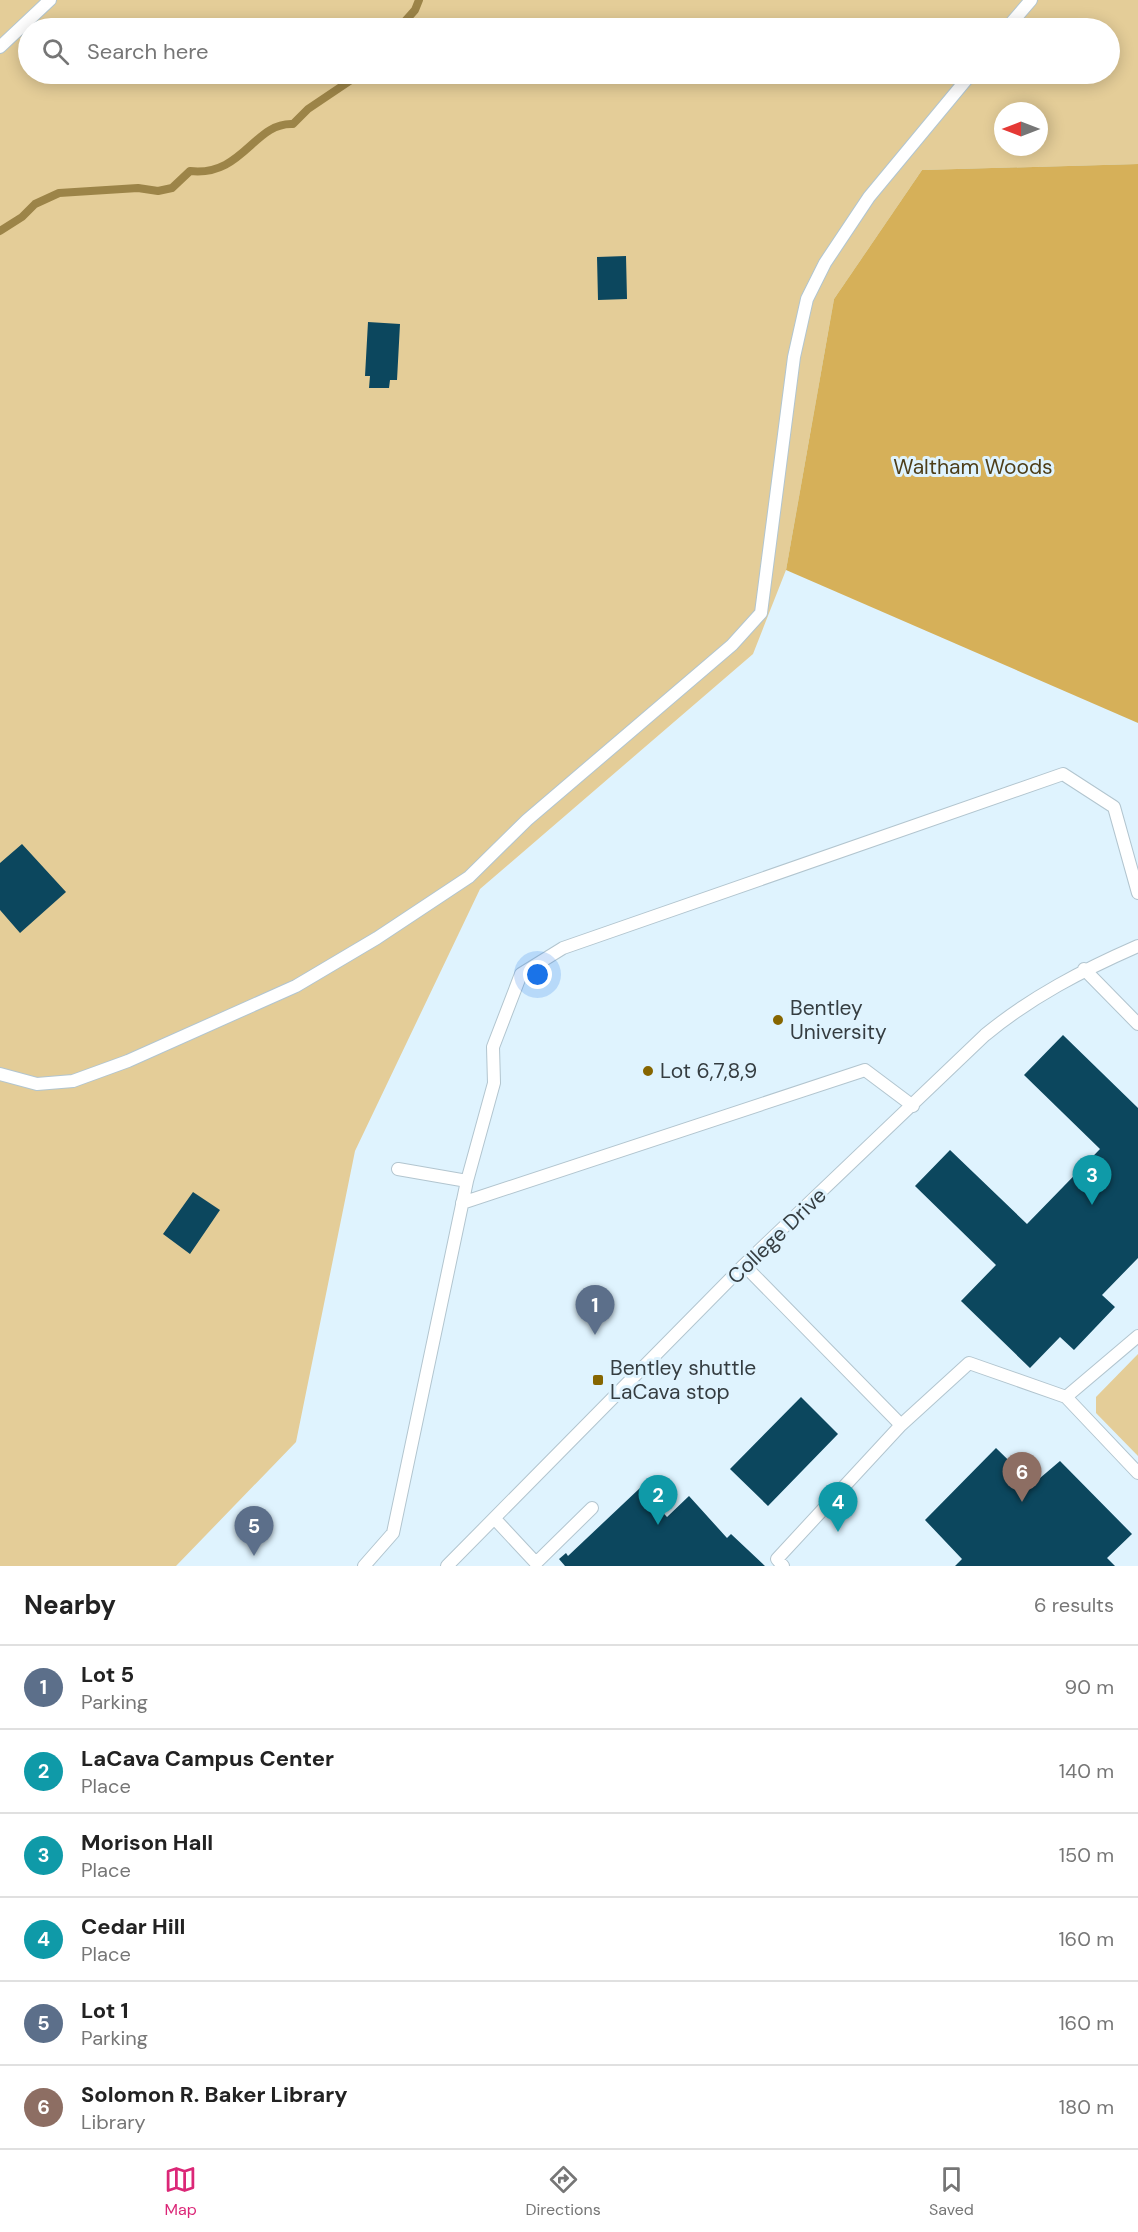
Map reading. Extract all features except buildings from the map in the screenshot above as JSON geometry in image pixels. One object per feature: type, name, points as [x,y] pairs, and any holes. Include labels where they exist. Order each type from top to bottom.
[{"type":"lane","points":[[31,18],[50,0]]},
{"type":"lane","points":[[1016,18],[1031,0]]},
{"type":"lane","points":[[0,47],[18,30]]},
{"type":"lane","points":[[0,1074],[37,1084],[73,1081],[128,1061],[306,980],[377,938],[469,878],[527,820],[732,645],[761,613],[794,357],[807,299],[825,263],[869,197],[962,84]]},
{"type":"lane","points":[[364,1566],[393,1533],[462,1203],[494,1083],[493,1047],[520,974],[563,948],[1063,774],[1114,807],[1138,893]]},
{"type":"lane","name":"College Drive","points":[[447,1566],[744,1265],[985,1035],[1019,1007],[1051,991],[1084,969],[1138,946]]},
{"type":"lane","points":[[1084,969],[1138,1023]]},
{"type":"lane","points":[[462,1203],[865,1070],[913,1106]]},
{"type":"lane","points":[[398,1169],[467,1181]]},
{"type":"lane","points":[[744,1265],[901,1425]]},
{"type":"lane","points":[[1066,1397],[1138,1336]]},
{"type":"lane","points":[[783,1566],[777,1559],[901,1425],[969,1363],[1066,1397],[1138,1473]]},
{"type":"lane","points":[[495,1519],[536,1565],[592,1508]]},
{"type":"shaded area","points":[[0,0],[1138,0],[1138,164],[922,170],[834,299],[786,570],[753,654],[480,889],[355,1151],[296,1442],[176,1566],[0,1566]]},
{"type":"shaded area","points":[[1138,1354],[1138,1456],[1096,1413],[1096,1397]]},
{"type":"green space","name":"Waltham Woods","points":[[1138,164],[1138,723],[786,570],[834,299],[922,170]]},
{"type":"waterway","points":[[408,18],[415,10],[419,0]]},
{"type":"waterway","points":[[0,231],[22,217],[35,204],[59,193],[138,188],[158,191],[172,188],[190,171],[208,171],[223,166],[268,131],[293,124],[308,109],[345,84]]},
{"type":"place","name":"Bentley University","points":[[778,1020]]},
{"type":"place","name":"Lot 6,7,8,9","points":[[648,1071]]},
{"type":"place","name":"Morison Hall","points":[[1092,1205]]},
{"type":"place","name":"Lot 5","points":[[595,1335]]},
{"type":"place","name":"Bentley shuttle LaCava stop","points":[[598,1380]]},
{"type":"place","name":"Solomon R. Baker Library","points":[[1022,1502]]},
{"type":"place","name":"LaCava Campus Center","points":[[658,1525]]},
{"type":"place","name":"Cedar Hill","points":[[838,1532]]},
{"type":"place","name":"Lot 1","points":[[254,1556]]}]
